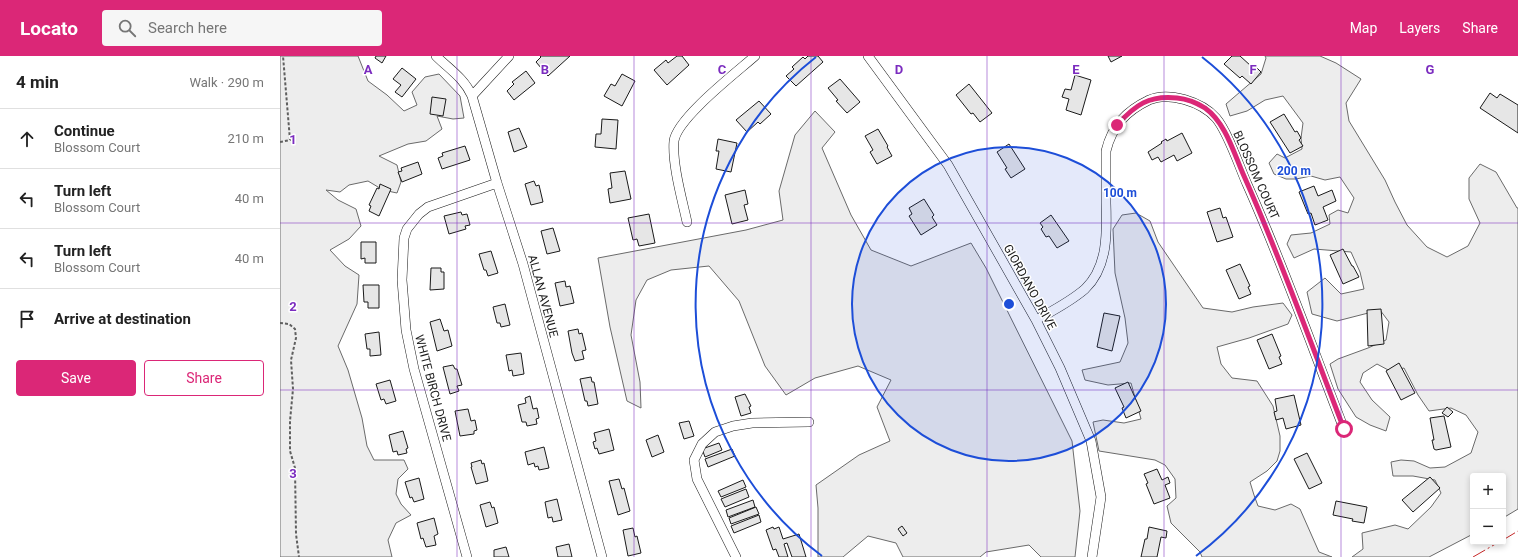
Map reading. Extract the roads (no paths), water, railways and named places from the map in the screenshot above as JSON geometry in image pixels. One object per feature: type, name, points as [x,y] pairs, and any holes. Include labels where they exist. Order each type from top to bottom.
[{"type":"street","name":"ALLAN AVENUE","points":[[436,56],[455,72],[468,87],[472,96],[497,183],[523,264],[602,557]]},
{"type":"street","points":[[472,96],[509,56]]},
{"type":"street","points":[[687,222],[675,163],[674,140],[691,112],[755,56]]},
{"type":"street","name":"GIORDANO DRIVE","points":[[868,56],[948,165],[1036,320],[1060,368],[1091,441],[1101,497],[1092,557]]},
{"type":"street","name":"BLOSSOM COURT","points":[[1036,320],[1073,299],[1081,292],[1094,278],[1101,263],[1107,239],[1106,151],[1110,137],[1117,125],[1126,115],[1153,98],[1169,97],[1186,99],[1205,108],[1216,118],[1225,134],[1264,220],[1344,429]]},
{"type":"street","name":"WHITE BIRCH DRIVE","points":[[467,557],[414,369],[406,330],[402,280],[404,238],[407,229],[419,214],[428,206],[497,183]]},
{"type":"street","points":[[736,557],[697,479],[694,460],[702,444],[715,432],[733,426],[752,423],[809,422]]}]
